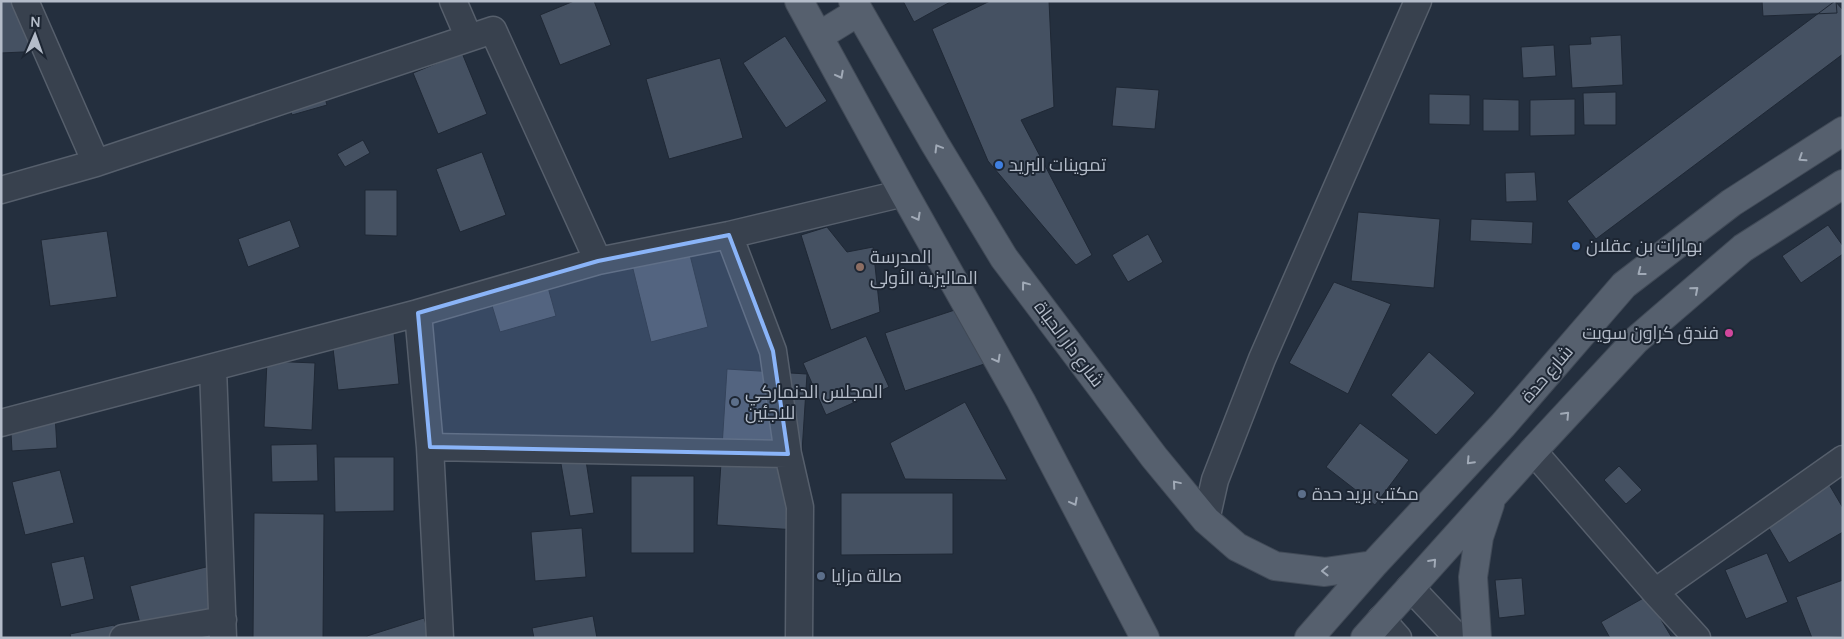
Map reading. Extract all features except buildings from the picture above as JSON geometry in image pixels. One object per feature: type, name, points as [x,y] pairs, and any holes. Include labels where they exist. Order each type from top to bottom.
[{"type":"main road","points":[[799,1],[1021,401],[1145,638]]},
{"type":"main road","points":[[819,36],[856,6]]},
{"type":"main road","name":"شارع دار الحياة","points":[[856,6],[1004,258],[1154,457],[1206,520],[1237,547],[1275,566],[1325,572],[1373,565]]},
{"type":"main road","name":"شارع حدة","points":[[1309,638],[1373,565],[1503,425],[1624,285],[1731,203],[1843,132]]},
{"type":"main road","points":[[1382,632],[1410,587],[1533,451],[1642,335],[1743,248],[1841,190]]},
{"type":"main road","points":[[1503,425],[1533,451]]},
{"type":"main road","points":[[1477,638],[1474,577],[1479,538],[1492,496]]},
{"type":"street","points":[[25,1],[96,163]]},
{"type":"street","points":[[453,1],[469,38]]},
{"type":"street","points":[[1206,520],[1215,480],[1262,360],[1418,1]]},
{"type":"street","points":[[1,190],[96,163],[493,30],[598,260]]},
{"type":"street","points":[[1,423],[418,313],[598,260],[729,235],[904,193]]},
{"type":"street","points":[[729,235],[773,351],[788,454],[800,507],[799,638]]},
{"type":"street","points":[[418,313],[430,447],[440,638]]},
{"type":"street","points":[[123,638],[223,629],[213,368]]},
{"type":"street","points":[[430,447],[788,454]]},
{"type":"street","points":[[1533,451],[1697,638]]},
{"type":"street","points":[[1655,592],[1843,459]]},
{"type":"street","points":[[1410,587],[1458,638]]},
{"type":"highlighted area","points":[[729,235],[773,351],[788,454],[430,447],[418,313],[598,261]]},
{"type":"place","name":"تموينات البريد","points":[[999,165]]},
{"type":"place","name":"بهارات بن عقلان","points":[[1576,246]]},
{"type":"place","name":"المدرسة الماليزية الأولى","points":[[860,267]]},
{"type":"place","name":"فندق كراون سويت","points":[[1729,333]]},
{"type":"place","name":"المجلس الدنماركي للاجئين","points":[[735,402]]},
{"type":"place","name":"مكتب بريد حدة","points":[[1302,494]]},
{"type":"place","name":"صالة مزايا","points":[[821,576]]}]
